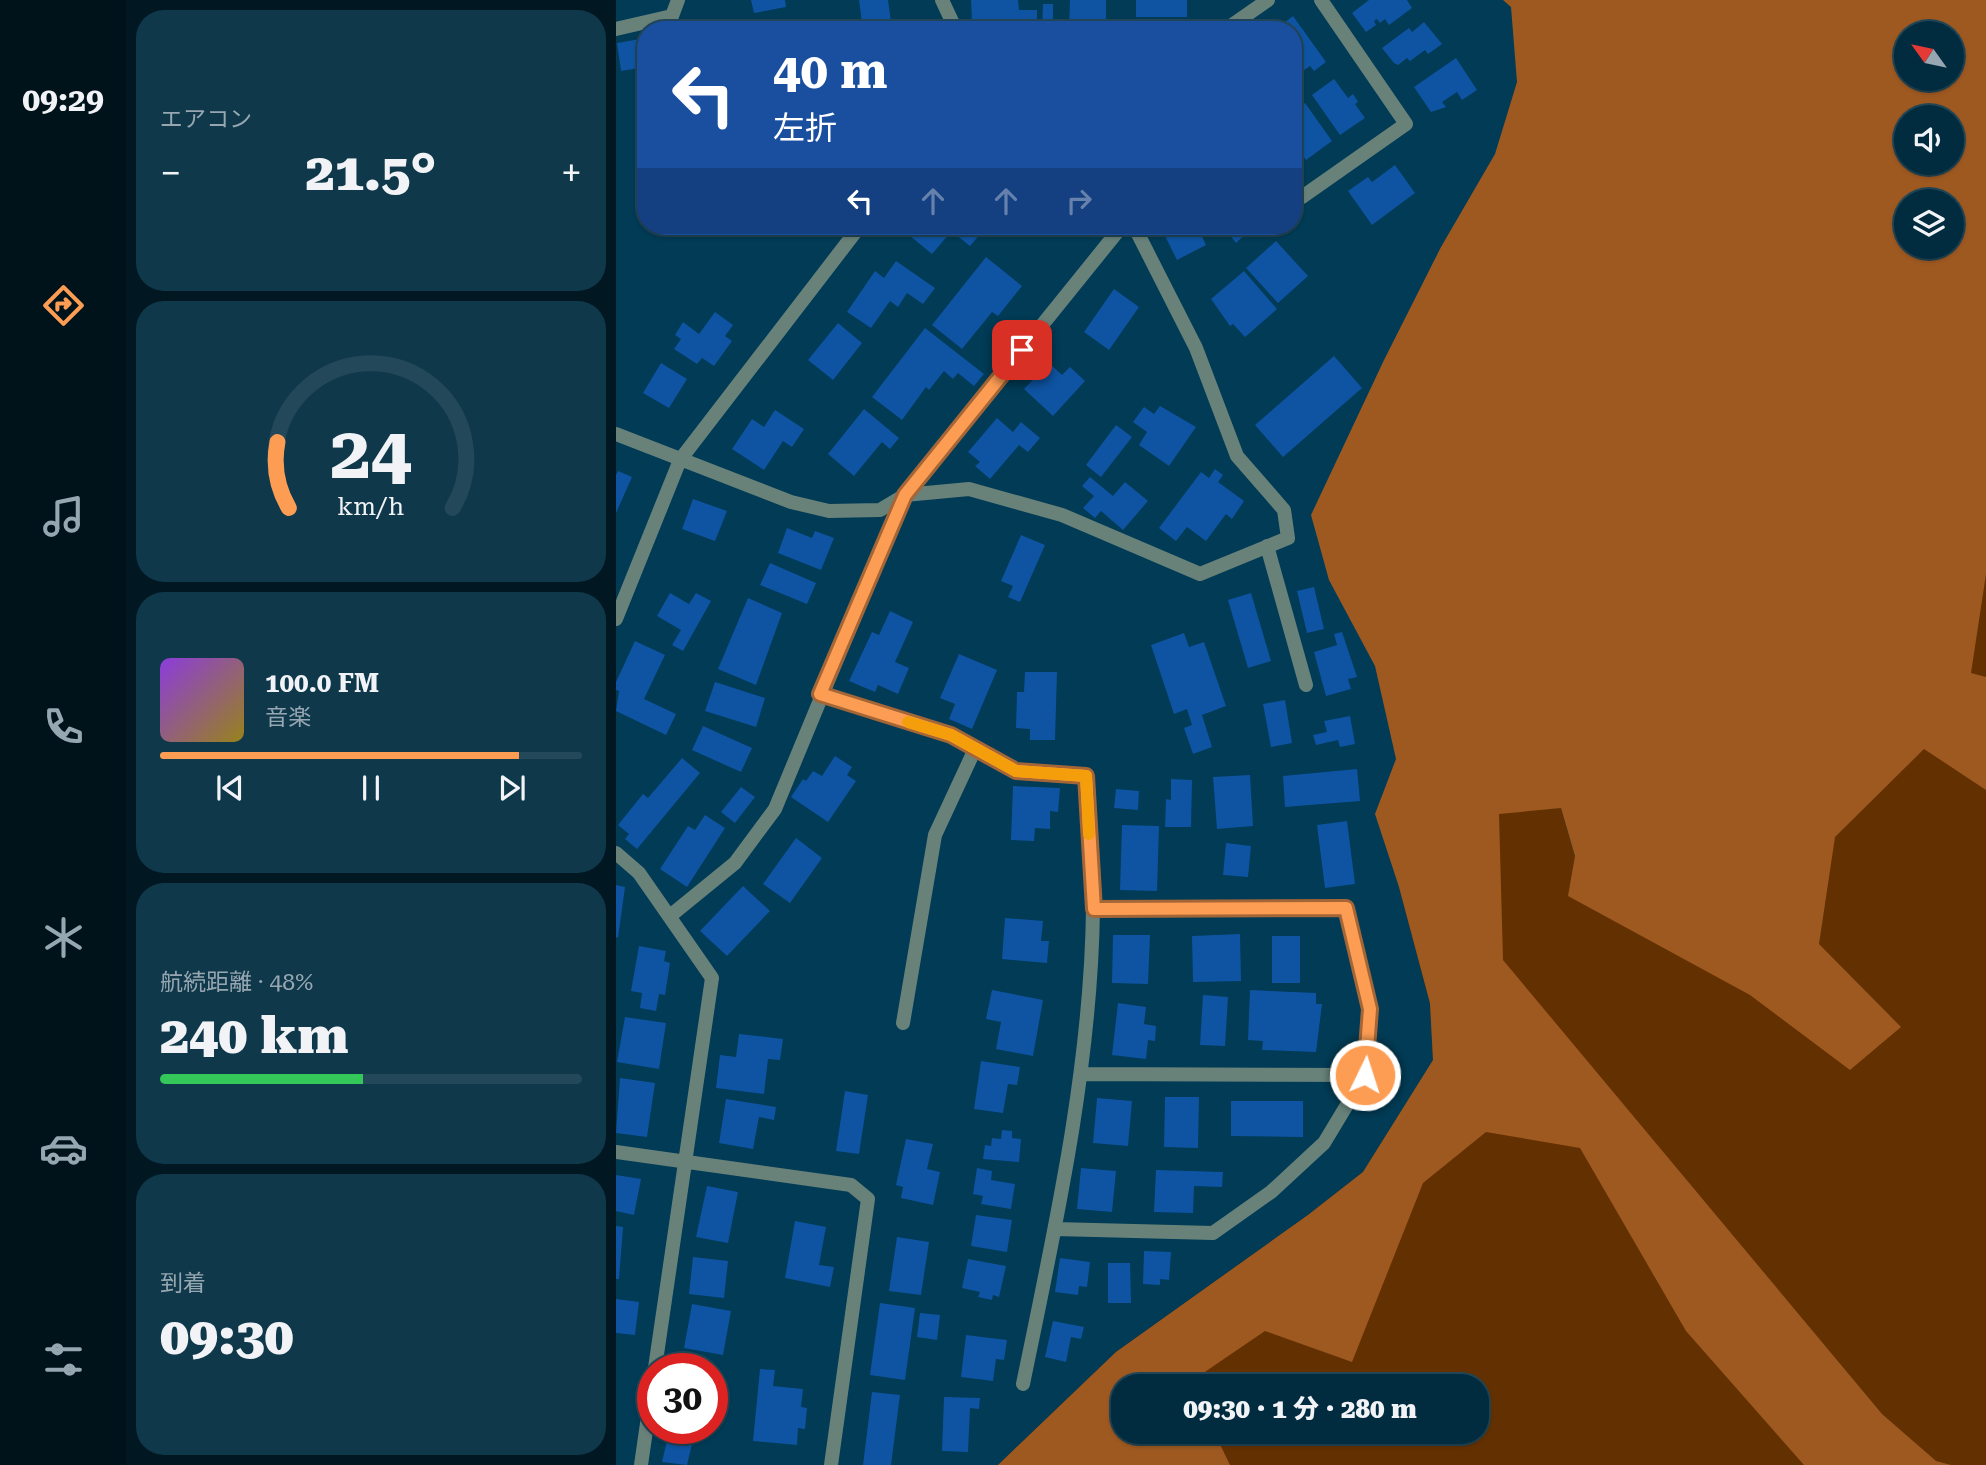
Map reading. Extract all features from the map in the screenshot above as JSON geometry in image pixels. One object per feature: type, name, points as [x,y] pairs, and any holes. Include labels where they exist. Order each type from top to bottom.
[{"type":"street","points":[[650,21],[672,16],[678,0]]},
{"type":"street","points":[[942,0],[952,21]]},
{"type":"street","points":[[1237,21],[1268,0]]},
{"type":"street","points":[[1302,197],[1406,124],[1321,0]]},
{"type":"street","points":[[616,29],[637,24]]},
{"type":"street","points":[[616,619],[680,460],[853,235]]},
{"type":"street","points":[[670,916],[735,863],[775,809],[820,694],[905,495],[1115,235]]},
{"type":"street","points":[[616,434],[791,502],[829,511],[880,510],[905,495],[969,489],[1062,515],[1200,574],[1288,538],[1284,510],[1237,456],[1196,348],[1139,235]]},
{"type":"street","points":[[1267,545],[1306,685]]},
{"type":"street","points":[[820,694],[951,735],[1016,771],[1086,776],[1094,909],[1081,1074],[1055,1229],[1023,1384]]},
{"type":"street","points":[[904,1023],[935,835],[975,749]]},
{"type":"street","points":[[616,853],[639,873],[712,978],[657,1353]]},
{"type":"street","points":[[1055,1229],[1213,1233],[1271,1192],[1324,1143],[1365,1075],[1370,1009],[1346,908],[1094,909]]},
{"type":"street","points":[[1081,1074],[1365,1075]]},
{"type":"street","points":[[616,1152],[850,1185],[868,1199],[831,1465]]},
{"type":"street","points":[[641,1465],[644,1444]]},
{"type":"shaded area","points":[[1503,0],[1986,0],[1986,574],[1971,673],[1986,677],[1986,790],[1924,749],[1835,837],[1819,944],[1901,1027],[1850,1070],[1750,995],[1568,896],[1575,856],[1561,808],[1499,814],[1503,960],[1882,1414],[1936,1461],[1951,1465],[1804,1465],[1686,1331],[1580,1148],[1486,1132],[1423,1183],[1352,1362],[1265,1331],[1202,1374],[1111,1374],[1111,1444],[1220,1444],[1230,1465],[998,1465],[1116,1352],[1308,1215],[1363,1172],[1433,1060],[1430,1003],[1399,887],[1375,814],[1396,759],[1375,666],[1329,580],[1311,515],[1441,247],[1495,154],[1517,82],[1511,7]]},
{"type":"shaded area","points":[[1986,23],[1986,1465],[998,1465],[1116,1352],[1308,1215],[1363,1172],[1433,1061],[1430,1004],[1399,887],[1410,778],[1561,808],[1575,856],[1871,121],[1894,109],[1894,175],[1964,175],[1964,105],[1901,105],[1928,91],[1964,91],[1964,58]]},
{"type":"building","points":[[751,0],[785,0],[786,7],[754,13]]},
{"type":"building","points":[[859,0],[888,0],[891,21],[862,21]]},
{"type":"building","points":[[971,0],[1018,0],[1019,10],[1037,10],[1037,21],[972,21]]},
{"type":"building","points":[[1070,0],[1106,0],[1106,21],[1069,21]]},
{"type":"building","points":[[1136,0],[1187,0],[1187,17],[1136,17]]},
{"type":"building","points":[[1369,0],[1407,0],[1412,8],[1389,25],[1385,19],[1380,23],[1377,19],[1374,21],[1376,25],[1366,32],[1352,13]]},
{"type":"building","points":[[1043,4],[1053,4],[1053,21],[1042,21]]},
{"type":"building","points":[[1424,22],[1442,44],[1428,54],[1425,50],[1410,61],[1407,58],[1398,65],[1394,63],[1382,48],[1409,28],[1412,32]]},
{"type":"building","points":[[1302,29],[1326,62],[1314,71],[1310,66],[1302,72]]},
{"type":"building","points":[[637,40],[637,68],[621,71],[617,43]]},
{"type":"building","points":[[1456,58],[1477,90],[1462,100],[1457,92],[1442,102],[1446,107],[1431,112],[1414,87]]},
{"type":"building","points":[[1334,79],[1348,98],[1353,94],[1358,102],[1355,104],[1365,118],[1340,135],[1312,95]]},
{"type":"building","points":[[1305,103],[1332,141],[1306,160],[1302,155],[1302,105]]},
{"type":"building","points":[[1395,165],[1415,193],[1372,225],[1348,191],[1368,177],[1372,182]]},
{"type":"building","points":[[909,235],[948,235],[932,254]]},
{"type":"building","points":[[956,235],[979,235],[970,246]]},
{"type":"building","points":[[1164,235],[1201,235],[1206,245],[1177,260]]},
{"type":"building","points":[[1230,235],[1244,235],[1236,243]]},
{"type":"building","points":[[1276,241],[1308,276],[1278,303],[1246,268]]},
{"type":"building","points":[[986,257],[1022,286],[998,316],[992,312],[962,349],[932,325]]},
{"type":"building","points":[[896,261],[935,288],[923,304],[907,293],[898,307],[890,301],[871,328],[847,312],[875,271],[884,278]]},
{"type":"building","points":[[1244,271],[1277,309],[1245,337],[1233,324],[1230,326],[1211,299]]},
{"type":"building","points":[[1114,289],[1139,307],[1109,350],[1084,332]]},
{"type":"building","points":[[715,312],[733,325],[725,336],[732,341],[714,366],[702,358],[697,364],[674,349],[681,339],[675,335],[683,322],[699,334]]},
{"type":"building","points":[[838,323],[862,343],[833,380],[808,360]]},
{"type":"building","points":[[925,328],[984,374],[974,386],[958,373],[953,379],[944,371],[929,390],[926,387],[902,420],[872,397]]},
{"type":"building","points":[[1334,356],[1362,388],[1283,457],[1255,425]]},
{"type":"building","points":[[661,363],[687,379],[669,408],[643,393]]},
{"type":"building","points":[[1049,363],[1062,375],[1070,367],[1085,381],[1053,416],[1024,389]]},
{"type":"building","points":[[1160,406],[1196,427],[1169,466],[1139,445],[1147,432],[1133,422],[1144,407],[1154,414]]},
{"type":"building","points":[[864,409],[899,438],[890,449],[882,442],[854,476],[828,454]]},
{"type":"building","points":[[775,410],[804,429],[792,447],[783,441],[764,470],[732,449],[752,419],[764,427]]},
{"type":"building","points":[[997,418],[1013,432],[1021,422],[1040,438],[1028,452],[1019,445],[990,479],[975,466],[980,462],[968,452]]},
{"type":"building","points":[[1116,425],[1132,437],[1101,477],[1086,465]]},
{"type":"building","points":[[1215,469],[1223,475],[1218,482],[1244,501],[1232,519],[1226,514],[1206,541],[1187,527],[1176,541],[1159,528],[1201,472],[1209,478]]},
{"type":"building","points":[[618,471],[632,477],[616,513],[616,475]]},
{"type":"building","points":[[1090,477],[1113,496],[1125,482],[1148,501],[1123,530],[1101,511],[1095,518],[1083,508],[1094,496],[1082,486]]},
{"type":"building","points":[[693,499],[727,511],[715,541],[682,529]]},
{"type":"building","points":[[787,528],[812,538],[815,531],[834,538],[821,570],[778,553]]},
{"type":"building","points":[[1021,535],[1045,545],[1020,602],[1008,597],[1013,586],[1001,581]]},
{"type":"building","points":[[770,563],[816,583],[807,604],[760,585]]},
{"type":"building","points":[[1314,587],[1324,629],[1307,633],[1297,591]]},
{"type":"building","points":[[670,593],[689,604],[696,593],[711,601],[683,651],[672,645],[681,630],[657,616]]},
{"type":"building","points":[[1251,593],[1271,661],[1248,668],[1228,600]]},
{"type":"building","points":[[748,598],[782,613],[756,685],[718,669]]},
{"type":"building","points":[[890,611],[913,622],[895,662],[909,668],[898,694],[878,685],[875,692],[849,681],[872,632],[879,635]]},
{"type":"building","points":[[1342,632],[1357,677],[1348,679],[1351,689],[1326,696],[1314,652],[1337,645],[1334,634]]},
{"type":"building","points":[[1184,633],[1189,647],[1204,642],[1226,706],[1202,715],[1212,747],[1193,754],[1184,728],[1192,725],[1187,709],[1174,714],[1151,645]]},
{"type":"building","points":[[635,641],[665,655],[644,699],[676,714],[666,735],[616,711],[619,691],[616,690],[616,682]]},
{"type":"building","points":[[959,654],[997,670],[972,729],[949,719],[955,704],[940,698]]},
{"type":"building","points":[[1025,672],[1057,672],[1055,740],[1030,740],[1030,729],[1016,728],[1017,692],[1024,692]]},
{"type":"building","points":[[715,682],[765,698],[756,727],[705,711]]},
{"type":"building","points":[[1285,700],[1292,743],[1271,747],[1263,704]]},
{"type":"building","points":[[1350,716],[1355,744],[1340,747],[1338,740],[1316,745],[1313,735],[1327,732],[1324,721]]},
{"type":"building","points":[[703,726],[752,748],[741,772],[692,750]]},
{"type":"building","points":[[835,756],[852,767],[847,775],[856,781],[828,822],[791,797],[803,779],[806,781],[813,771],[822,776]]},
{"type":"building","points":[[682,758],[700,773],[637,849],[625,839],[629,834],[618,825],[643,794],[648,798]]},
{"type":"building","points":[[1357,769],[1360,801],[1285,807],[1283,776]]},
{"type":"building","points":[[1250,775],[1253,826],[1217,829],[1213,777]]},
{"type":"building","points":[[1171,779],[1192,780],[1191,827],[1165,827],[1166,799],[1171,800]]},
{"type":"building","points":[[1013,786],[1060,788],[1058,812],[1050,811],[1050,829],[1035,828],[1034,841],[1011,840]]},
{"type":"building","points":[[741,787],[755,797],[735,823],[721,812]]},
{"type":"building","points":[[1116,789],[1139,791],[1138,810],[1114,808]]},
{"type":"building","points":[[705,815],[725,828],[687,887],[660,869],[688,826],[695,830]]},
{"type":"building","points":[[1347,821],[1355,884],[1325,888],[1317,825]]},
{"type":"building","points":[[1122,825],[1159,826],[1157,891],[1120,890]]},
{"type":"building","points":[[796,838],[822,858],[790,903],[763,884]]},
{"type":"building","points":[[1226,843],[1251,846],[1248,877],[1223,875]]},
{"type":"building","points":[[616,885],[625,887],[618,938],[616,937]]},
{"type":"building","points":[[743,886],[770,911],[727,956],[700,931]]},
{"type":"building","points":[[1005,918],[1043,921],[1041,941],[1049,941],[1047,963],[1002,959]]},
{"type":"building","points":[[1240,934],[1241,981],[1193,982],[1192,936]]},
{"type":"building","points":[[1113,935],[1150,935],[1148,984],[1112,983]]},
{"type":"building","points":[[1272,936],[1300,936],[1300,983],[1272,983]]},
{"type":"building","points":[[639,946],[666,951],[664,961],[670,963],[665,995],[659,994],[656,1011],[640,1008],[642,993],[631,991]]},
{"type":"building","points":[[992,990],[1043,1000],[1033,1056],[996,1049],[1001,1022],[986,1019]]},
{"type":"building","points":[[1250,990],[1316,993],[1316,1004],[1322,1004],[1316,1052],[1262,1050],[1263,1041],[1248,1040]]},
{"type":"building","points":[[1203,995],[1228,997],[1225,1046],[1200,1045]]},
{"type":"building","points":[[1118,1003],[1146,1007],[1144,1024],[1156,1026],[1155,1041],[1148,1040],[1146,1059],[1112,1055]]},
{"type":"building","points":[[625,1017],[666,1023],[659,1069],[617,1062]]},
{"type":"building","points":[[739,1034],[783,1039],[780,1060],[768,1059],[764,1094],[716,1088],[720,1055],[736,1057]]},
{"type":"building","points":[[981,1061],[1020,1067],[1017,1085],[1008,1084],[1003,1113],[974,1109]]},
{"type":"building","points":[[620,1078],[655,1083],[647,1137],[616,1133]]},
{"type":"building","points":[[845,1091],[868,1095],[859,1154],[836,1151]]},
{"type":"building","points":[[1165,1097],[1199,1097],[1198,1148],[1164,1147]]},
{"type":"building","points":[[1097,1098],[1132,1101],[1128,1146],[1093,1143]]},
{"type":"building","points":[[726,1099],[776,1107],[774,1120],[759,1117],[753,1149],[719,1143]]},
{"type":"building","points":[[1231,1101],[1303,1101],[1303,1137],[1231,1136]]},
{"type":"building","points":[[1002,1130],[1012,1131],[1012,1138],[1021,1139],[1019,1162],[983,1159],[985,1145],[991,1146],[992,1138],[1001,1139]]},
{"type":"building","points":[[906,1139],[933,1144],[927,1169],[940,1172],[933,1205],[901,1198],[903,1187],[896,1185]]},
{"type":"building","points":[[977,1168],[992,1171],[991,1180],[1015,1184],[1011,1209],[981,1204],[983,1196],[973,1194]]},
{"type":"building","points":[[1081,1168],[1116,1171],[1112,1212],[1077,1209]]},
{"type":"building","points":[[1156,1170],[1223,1172],[1222,1187],[1194,1186],[1193,1213],[1154,1212]]},
{"type":"building","points":[[616,1175],[641,1179],[634,1215],[616,1211]]},
{"type":"building","points":[[707,1186],[738,1192],[728,1243],[696,1237]]},
{"type":"building","points":[[976,1215],[1012,1220],[1007,1252],[971,1246]]},
{"type":"building","points":[[795,1221],[826,1227],[819,1265],[834,1267],[830,1287],[785,1278]]},
{"type":"building","points":[[616,1226],[623,1227],[619,1279],[616,1279]]},
{"type":"building","points":[[897,1237],[929,1242],[921,1295],[889,1291]]},
{"type":"building","points":[[1144,1251],[1171,1252],[1169,1280],[1160,1279],[1160,1285],[1143,1284]]},
{"type":"building","points":[[693,1257],[728,1261],[724,1298],[689,1294]]},
{"type":"building","points":[[1060,1258],[1090,1262],[1087,1287],[1079,1286],[1078,1295],[1055,1292]]},
{"type":"building","points":[[968,1259],[1006,1266],[999,1297],[993,1295],[992,1300],[978,1297],[980,1292],[962,1288]]},
{"type":"building","points":[[1108,1263],[1130,1263],[1131,1303],[1108,1303]]},
{"type":"building","points":[[616,1299],[639,1302],[635,1335],[616,1333]]},
{"type":"building","points":[[880,1303],[915,1308],[905,1380],[870,1375]]},
{"type":"building","points":[[692,1304],[731,1311],[723,1353],[684,1348]]},
{"type":"building","points":[[920,1313],[940,1315],[937,1340],[917,1337]]},
{"type":"building","points":[[1053,1321],[1084,1327],[1081,1339],[1071,1337],[1066,1362],[1045,1357]]},
{"type":"building","points":[[966,1335],[1007,1340],[1004,1360],[996,1359],[993,1381],[961,1377]]},
{"type":"building","points":[[760,1369],[775,1370],[773,1386],[803,1389],[801,1407],[807,1408],[805,1429],[798,1428],[797,1445],[753,1441]]},
{"type":"building","points":[[872,1392],[900,1395],[891,1465],[863,1465]]},
{"type":"building","points":[[944,1397],[980,1398],[979,1409],[970,1408],[968,1452],[942,1451]]},
{"type":"building","points":[[666,1444],[692,1444],[687,1465],[662,1462]]},
{"type":"slow traffic","points":[[908,722],[951,735],[1016,771],[1086,776],[1089,834]]},
{"type":"route","points":[[1022,350],[905,495],[820,694],[951,735],[1016,771],[1086,776],[1094,909],[1346,908],[1370,1009],[1365,1075]]}]
